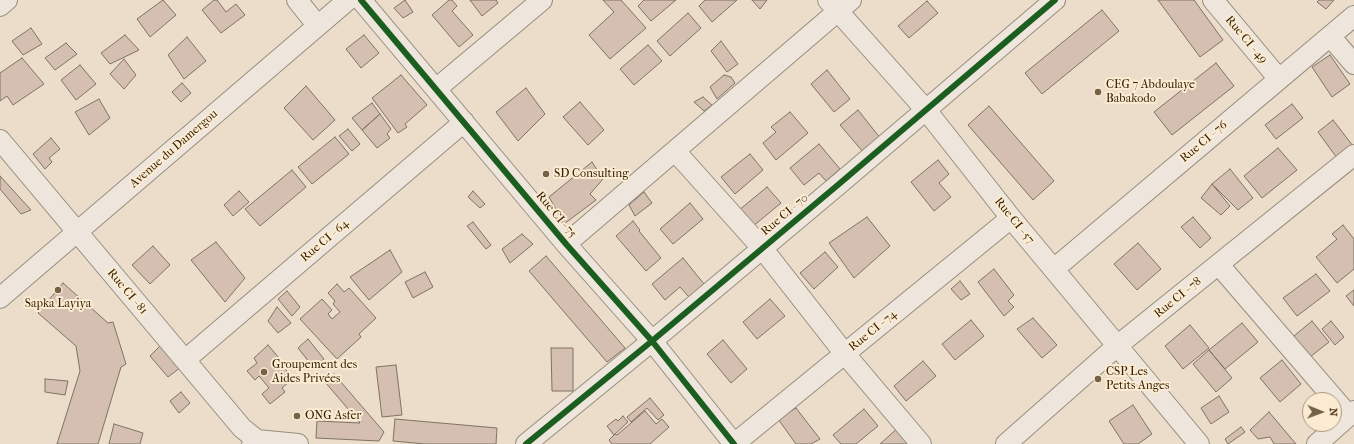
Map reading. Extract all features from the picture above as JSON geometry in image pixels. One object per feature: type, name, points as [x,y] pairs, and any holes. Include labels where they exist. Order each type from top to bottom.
[{"type":"street","points":[[0,6],[7,0]]},
{"type":"street","points":[[297,0],[317,25]]},
{"type":"street","name":"Avenue du Damergou","points":[[0,298],[348,0]]},
{"type":"street","name":"Rue CI - 75","points":[[361,0],[566,244],[652,341],[734,444]]},
{"type":"street","points":[[436,89],[542,0]]},
{"type":"street","name":"Rue CI - 70","points":[[526,444],[652,341],[1055,0]]},
{"type":"street","name":"Rue CI - 49","points":[[1213,0],[1279,79]]},
{"type":"street","points":[[566,244],[675,152],[839,4]]},
{"type":"street","name":"Rue CI - 57","points":[[839,4],[926,110],[1011,218],[1199,444]]},
{"type":"street","name":"Rue CI - 76","points":[[1054,269],[1354,16]]},
{"type":"street","points":[[1330,36],[1354,64]]},
{"type":"street","name":"Rue CI - 64","points":[[185,360],[464,122]]},
{"type":"street","name":"Rue CI - 81","points":[[0,140],[255,442]]},
{"type":"street","points":[[675,152],[762,248],[845,354],[921,444]]},
{"type":"street","name":"Rue CI - 78","points":[[1006,444],[1117,346],[1354,155]]},
{"type":"street","name":"Rue CI - 74","points":[[734,444],[1011,218]]},
{"type":"street","points":[[1219,265],[1351,414],[1317,444]]},
{"type":"street","points":[[255,442],[298,444]]},
{"type":"building","points":[[163,0],[176,15],[150,37],[137,19]]},
{"type":"building","points":[[214,0],[217,0],[226,12],[236,4],[245,15],[221,33],[202,10]]},
{"type":"building","points":[[405,0],[413,12],[403,18],[394,8]]},
{"type":"building","points":[[449,0],[452,0],[457,6],[452,11],[473,35],[459,47],[432,15]]},
{"type":"building","points":[[470,0],[496,0],[498,3],[482,16]]},
{"type":"building","points":[[603,0],[621,0],[646,28],[610,59],[589,35],[614,12]]},
{"type":"building","points":[[644,0],[676,0],[651,21],[638,6]]},
{"type":"building","points":[[705,0],[737,0],[712,22],[699,6]]},
{"type":"building","points":[[752,0],[767,0],[760,9]]},
{"type":"building","points":[[1158,0],[1194,0],[1223,40],[1200,57]]},
{"type":"building","points":[[1319,0],[1334,0],[1326,9],[1317,2]]},
{"type":"building","points":[[927,1],[938,13],[909,38],[898,26]]},
{"type":"building","points":[[1102,10],[1119,31],[1042,94],[1025,73]]},
{"type":"building","points":[[688,13],[701,28],[670,56],[657,41]]},
{"type":"building","points":[[31,28],[42,44],[23,55],[12,41]]},
{"type":"building","points":[[125,35],[139,50],[110,64],[101,53]]},
{"type":"building","points":[[364,35],[379,53],[361,68],[346,49]]},
{"type":"building","points":[[187,37],[206,61],[184,79],[168,55]]},
{"type":"building","points":[[721,41],[738,64],[727,72],[711,51]]},
{"type":"building","points":[[66,43],[77,54],[55,70],[45,58]]},
{"type":"building","points":[[648,45],[662,61],[634,85],[620,69]]},
{"type":"building","points":[[1330,55],[1350,84],[1332,97],[1312,67]]},
{"type":"building","points":[[22,58],[44,84],[13,105],[7,96],[0,101],[0,73]]},
{"type":"building","points":[[124,59],[136,75],[124,89],[110,74]]},
{"type":"building","points":[[1216,63],[1234,86],[1172,135],[1154,112]]},
{"type":"building","points":[[80,65],[96,84],[76,100],[61,80]]},
{"type":"building","points":[[827,70],[850,99],[834,112],[811,84]]},
{"type":"building","points":[[401,75],[427,105],[405,124],[407,127],[398,133],[372,98]]},
{"type":"building","points":[[724,75],[731,77],[735,83],[717,99],[710,87]]},
{"type":"building","points":[[182,83],[191,93],[181,102],[172,92]]},
{"type":"building","points":[[306,86],[335,120],[313,140],[284,108]]},
{"type":"building","points":[[526,88],[545,114],[518,141],[496,112]]},
{"type":"building","points":[[703,97],[712,105],[704,111],[694,102]]},
{"type":"building","points":[[99,99],[110,118],[89,135],[75,112]]},
{"type":"building","points":[[580,102],[604,130],[588,145],[563,117]]},
{"type":"building","points":[[372,103],[380,114],[362,130],[352,118]]},
{"type":"building","points":[[1292,104],[1303,118],[1276,139],[1265,125]]},
{"type":"building","points":[[989,106],[1054,181],[1033,200],[968,125]]},
{"type":"building","points":[[858,110],[881,139],[864,153],[840,125]]},
{"type":"building","points":[[790,112],[808,133],[776,160],[763,143],[776,132],[771,127]]},
{"type":"building","points":[[380,114],[391,129],[387,134],[390,138],[377,148],[362,130]]},
{"type":"building","points":[[1333,120],[1353,146],[1337,158],[1318,132]]},
{"type":"building","points":[[348,129],[360,144],[352,151],[339,136]]},
{"type":"building","points":[[335,137],[349,154],[312,184],[298,167]]},
{"type":"building","points":[[51,138],[60,149],[49,158],[52,162],[45,169],[33,154]]},
{"type":"building","points":[[819,144],[840,169],[826,181],[819,173],[804,185],[790,168]]},
{"type":"building","points":[[1278,148],[1297,170],[1262,198],[1244,176]]},
{"type":"building","points":[[750,154],[763,170],[735,194],[721,177]]},
{"type":"building","points":[[938,160],[949,174],[939,183],[951,197],[934,211],[911,182]]},
{"type":"building","points":[[592,162],[603,179],[590,194],[596,200],[564,224],[549,197]]},
{"type":"building","points":[[1230,169],[1253,198],[1238,210],[1212,184]]},
{"type":"building","points":[[292,170],[306,187],[260,226],[245,209]]},
{"type":"building","points":[[0,176],[31,210],[21,214],[0,189]]},
{"type":"building","points":[[1212,184],[1230,206],[1221,215],[1201,198]]},
{"type":"building","points":[[767,187],[781,203],[752,227],[738,211]]},
{"type":"building","points":[[239,191],[249,202],[233,216],[224,205]]},
{"type":"building","points":[[473,191],[485,204],[480,208],[468,197]]},
{"type":"building","points":[[644,192],[652,203],[635,216],[629,205]]},
{"type":"building","points":[[690,203],[703,219],[673,244],[660,229]]},
{"type":"building","points":[[867,217],[890,246],[854,278],[829,243]]},
{"type":"building","points":[[1193,217],[1211,238],[1200,248],[1181,227]]},
{"type":"building","points":[[633,221],[640,230],[639,231],[661,258],[646,271],[616,236]]},
{"type":"building","points":[[473,222],[491,245],[486,249],[467,226]]},
{"type":"building","points":[[1343,225],[1354,239],[1354,269],[1337,283],[1316,257],[1337,239],[1332,234]]},
{"type":"building","points":[[522,234],[533,244],[510,263],[502,249]]},
{"type":"building","points":[[216,242],[245,278],[225,302],[191,260]]},
{"type":"building","points":[[1138,243],[1161,269],[1137,290],[1114,264]]},
{"type":"building","points":[[153,246],[170,265],[150,284],[132,265]]},
{"type":"building","points":[[390,250],[402,272],[369,300],[350,277]]},
{"type":"building","points":[[825,252],[838,267],[814,289],[800,273]]},
{"type":"building","points":[[546,256],[625,348],[607,362],[529,271]]},
{"type":"building","points":[[683,258],[704,284],[689,297],[680,287],[665,300],[652,284]]},
{"type":"building","points":[[994,269],[1014,295],[1008,301],[1014,307],[1004,316],[978,282]]},
{"type":"building","points":[[425,272],[433,287],[413,298],[405,282]]},
{"type":"building","points":[[1316,274],[1330,291],[1297,316],[1283,298]]},
{"type":"building","points":[[960,281],[970,294],[961,300],[951,289]]},
{"type":"building","points":[[63,283],[108,323],[113,322],[126,364],[121,367],[98,444],[57,444],[80,371],[76,346],[38,313]]},
{"type":"building","points":[[337,284],[344,292],[349,288],[376,318],[359,334],[361,337],[337,359],[300,319],[322,299],[332,310],[328,314],[332,319],[340,312],[333,304],[335,301],[328,293]]},
{"type":"building","points":[[1354,290],[1354,306],[1346,296]]},
{"type":"building","points":[[287,291],[300,307],[292,316],[278,299]]},
{"type":"building","points":[[770,299],[785,316],[757,339],[743,322]]},
{"type":"building","points":[[277,307],[291,323],[278,333],[268,321]]},
{"type":"building","points":[[1033,318],[1057,345],[1042,358],[1017,329]]},
{"type":"building","points":[[971,320],[984,336],[955,360],[942,344]]},
{"type":"building","points":[[1312,321],[1329,342],[1305,361],[1288,341]]},
{"type":"building","points":[[1331,321],[1344,337],[1335,345],[1322,329]]},
{"type":"building","points":[[1242,323],[1258,342],[1225,369],[1209,350]]},
{"type":"building","points":[[1190,325],[1209,348],[1183,369],[1165,346]]},
{"type":"building","points":[[308,339],[324,359],[313,367],[298,348]]},
{"type":"building","points":[[723,340],[747,369],[731,383],[707,354]]},
{"type":"building","points":[[161,345],[181,367],[168,377],[150,356]]},
{"type":"building","points":[[268,345],[279,358],[277,360],[287,371],[284,374],[290,381],[282,388],[285,392],[270,404],[262,394],[269,388],[259,376],[255,380],[247,371],[257,363],[254,358]]},
{"type":"building","points":[[551,348],[573,348],[573,391],[552,391]]},
{"type":"building","points":[[1209,350],[1232,378],[1216,392],[1193,364]]},
{"type":"building","points":[[1282,360],[1301,384],[1280,402],[1260,378]]},
{"type":"building","points":[[923,361],[936,376],[906,401],[894,386]]},
{"type":"building","points":[[396,365],[402,415],[382,417],[376,367]]},
{"type":"building","points":[[334,374],[384,432],[379,441],[316,438],[317,421],[360,423],[325,382]]},
{"type":"building","points":[[45,379],[68,381],[65,395],[45,392]]},
{"type":"building","points":[[181,392],[190,403],[179,413],[170,401]]},
{"type":"building","points":[[1219,396],[1229,412],[1211,424],[1201,408]]},
{"type":"building","points":[[650,398],[664,415],[658,420],[647,408],[631,422],[627,417]]},
{"type":"building","points":[[1133,405],[1152,434],[1138,444],[1124,444],[1109,421]]},
{"type":"building","points":[[796,408],[820,439],[811,444],[796,444],[778,419]]},
{"type":"building","points":[[864,409],[878,426],[856,444],[841,444],[833,435]]},
{"type":"building","points":[[645,411],[656,424],[662,419],[669,427],[650,444],[612,444],[609,440],[615,434],[617,435]]},
{"type":"building","points":[[1269,412],[1296,444],[1274,444],[1270,437],[1258,439],[1250,430]]},
{"type":"building","points":[[623,416],[628,422],[614,435],[607,426],[616,419],[618,421]]},
{"type":"building","points":[[395,419],[497,428],[496,444],[425,444],[393,441]]},
{"type":"building","points":[[114,424],[143,433],[140,444],[109,444]]},
{"type":"building","points":[[899,427],[911,444],[880,444]]},
{"type":"building","points":[[1241,427],[1245,432],[1228,444],[1225,439]]},
{"type":"cycle path","points":[[361,0],[566,244],[652,341],[734,444]]},
{"type":"cycle path","points":[[526,444],[652,341],[1055,0]]},
{"type":"place","name":"CEG 7 Abdoulaye Babakodo","points":[[1098,92]]},
{"type":"place","name":"SD Consulting","points":[[546,174]]},
{"type":"place","name":"Sapka Layiya","points":[[58,290]]},
{"type":"place","name":"Groupement des Aides Privées","points":[[264,372]]},
{"type":"place","name":"CSP Les Petits Anges","points":[[1098,379]]},
{"type":"place","name":"ONG Asfer","points":[[297,416]]}]
